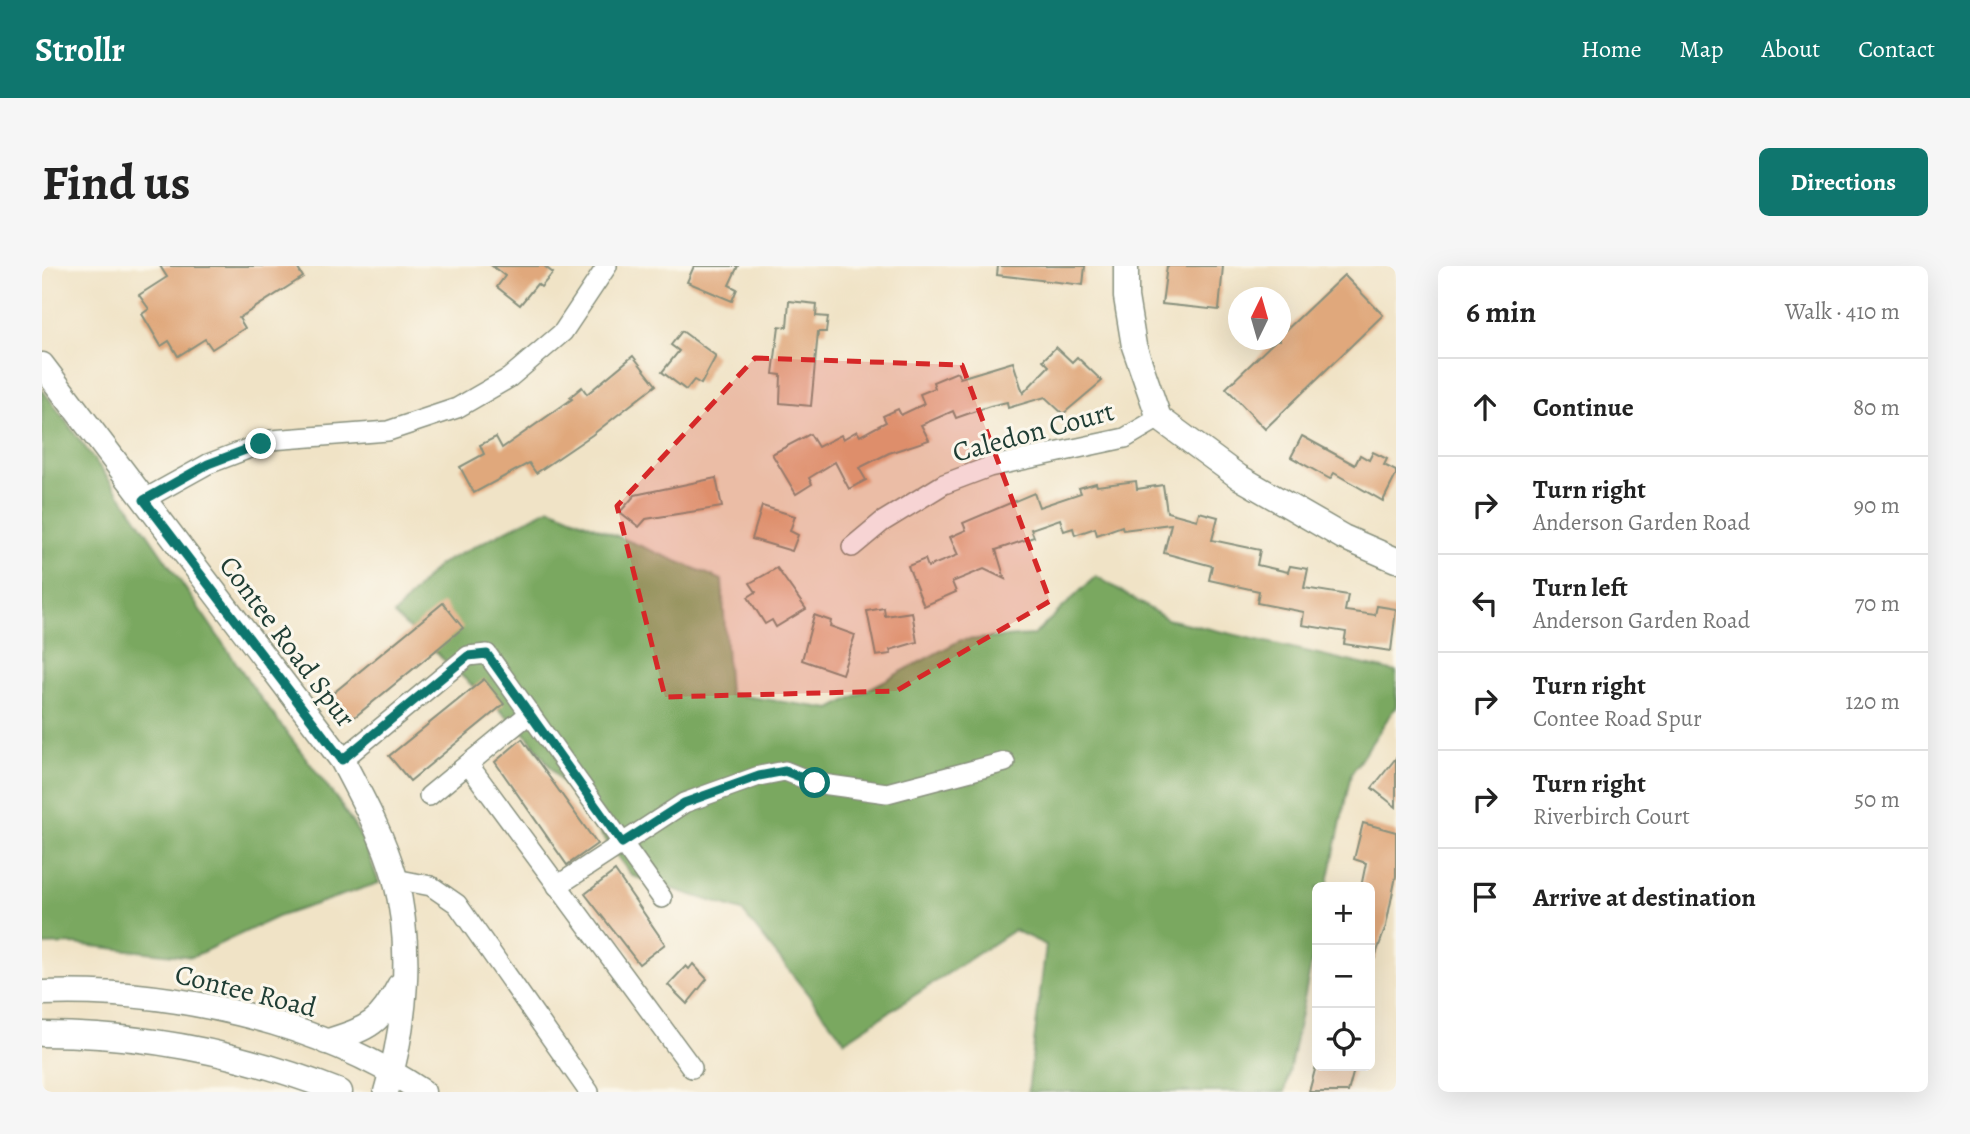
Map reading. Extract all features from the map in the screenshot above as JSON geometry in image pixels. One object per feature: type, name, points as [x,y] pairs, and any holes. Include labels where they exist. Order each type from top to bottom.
[{"type":"street","points":[[144,500],[208,464],[271,440],[388,431],[457,408],[509,378],[563,332],[607,266]]},
{"type":"street","points":[[1126,266],[1126,297],[1134,346],[1159,418],[1239,477],[1343,537],[1396,561]]},
{"type":"street","name":"Contee Road Spur","points":[[42,365],[342,760],[373,819],[395,879],[404,937],[405,974],[389,1082]]},
{"type":"street","name":"Caledon Court","points":[[852,547],[882,522],[944,484],[989,467],[1125,438],[1159,418]]},
{"type":"street","points":[[342,760],[468,656],[487,654],[662,898]]},
{"type":"street","points":[[429,796],[530,713]]},
{"type":"street","points":[[557,886],[684,803],[759,776],[785,771],[815,783],[846,790],[887,793],[1005,762]]},
{"type":"street","points":[[468,764],[691,1068]]},
{"type":"street","points":[[395,879],[431,886],[457,904],[589,1092]]},
{"type":"street","points":[[326,1042],[364,1029],[386,1011],[405,974]]},
{"type":"street","name":"Contee Road","points":[[42,993],[79,992],[156,998],[238,1013],[326,1042],[389,1082],[423,1092]]},
{"type":"street","points":[[42,1034],[111,1035],[172,1042],[237,1056],[340,1092]]},
{"type":"highlighted area","points":[[755,358],[962,365],[1050,601],[896,691],[665,697],[617,506]]},
{"type":"green space","points":[[42,389],[130,508],[257,693],[339,802],[363,840],[379,883],[277,917],[192,957],[73,944],[42,945]]},
{"type":"green space","points":[[550,508],[722,580],[729,694],[831,709],[961,640],[1034,635],[1096,576],[1167,619],[1396,672],[1396,706],[1351,774],[1328,882],[1312,882],[1312,960],[1285,1092],[1028,1092],[1046,945],[1014,930],[845,1041],[742,911],[632,876],[525,733],[394,615],[438,565]]},
{"type":"building","points":[[160,266],[296,266],[303,277],[239,318],[245,328],[212,349],[205,339],[178,356],[169,341],[161,346],[142,314],[149,309],[139,295],[167,277]]},
{"type":"building","points":[[492,266],[544,266],[553,273],[541,287],[537,284],[520,305],[497,287],[505,276]]},
{"type":"building","points":[[694,266],[738,266],[729,285],[737,289],[732,301],[687,282]]},
{"type":"building","points":[[998,266],[1085,266],[1083,285],[997,275]]},
{"type":"building","points":[[1167,266],[1223,266],[1219,310],[1162,304]]},
{"type":"building","points":[[1344,275],[1383,315],[1265,429],[1226,388],[1266,350],[1291,350],[1291,326]]},
{"type":"building","points":[[789,301],[817,304],[816,316],[828,317],[826,332],[818,332],[811,406],[780,403],[781,375],[773,374],[779,326],[787,327]]},
{"type":"building","points":[[682,331],[716,356],[701,384],[694,380],[686,390],[662,372],[679,351],[671,345]]},
{"type":"building","points":[[1056,347],[1072,362],[1077,357],[1102,381],[1063,414],[1045,397],[1008,408],[1007,402],[990,406],[956,418],[953,411],[921,425],[929,440],[889,453],[859,468],[866,480],[849,489],[835,462],[809,478],[812,484],[796,494],[772,454],[810,434],[818,447],[841,435],[843,439],[857,431],[860,436],[886,422],[883,416],[898,409],[901,415],[924,404],[920,394],[935,388],[933,382],[957,372],[960,378],[1013,362],[1023,393],[1049,366],[1043,360]]},
{"type":"building","points":[[633,356],[656,385],[592,435],[536,473],[529,463],[474,493],[460,467],[484,454],[480,445],[496,437],[502,448],[572,399],[570,397],[582,387],[587,394]]},
{"type":"building","points":[[1302,436],[1355,465],[1360,455],[1369,460],[1373,452],[1387,459],[1384,465],[1396,471],[1396,475],[1383,501],[1334,473],[1330,479],[1291,457]]},
{"type":"building","points":[[716,478],[722,507],[646,519],[639,527],[620,512],[635,495]]},
{"type":"building","points":[[1136,481],[1137,489],[1163,485],[1167,512],[1197,520],[1199,512],[1218,517],[1212,540],[1260,550],[1257,565],[1288,572],[1290,566],[1308,569],[1304,588],[1348,595],[1345,611],[1375,615],[1377,606],[1396,609],[1391,651],[1344,644],[1346,632],[1302,625],[1304,612],[1257,603],[1259,591],[1209,580],[1212,566],[1164,553],[1171,524],[1123,530],[1122,526],[1097,535],[1095,528],[1075,535],[1073,528],[1064,531],[1060,519],[1031,529],[1034,537],[996,550],[1005,579],[984,569],[952,582],[956,592],[924,606],[908,566],[925,559],[928,567],[958,555],[950,537],[966,530],[963,523],[1034,493],[1039,507],[1081,493],[1079,488],[1096,483],[1097,486]]},
{"type":"building","points":[[762,506],[795,516],[790,531],[798,535],[792,551],[752,539]]},
{"type":"building","points":[[777,568],[806,609],[776,627],[772,620],[765,624],[748,597],[756,592],[750,583]]},
{"type":"building","points":[[443,603],[463,628],[351,720],[331,695]]},
{"type":"building","points":[[884,608],[885,616],[912,612],[917,642],[890,650],[891,654],[876,656],[867,611]]},
{"type":"building","points":[[814,615],[831,621],[830,626],[855,635],[842,674],[802,660]]},
{"type":"building","points":[[484,679],[504,704],[410,781],[389,756]]},
{"type":"building","points":[[522,739],[597,844],[567,865],[495,762]]},
{"type":"building","points":[[1396,758],[1396,807],[1372,788]]},
{"type":"building","points":[[1363,823],[1396,832],[1396,876],[1386,926],[1375,957],[1375,882],[1362,882],[1366,863],[1354,859]]},
{"type":"building","points":[[615,871],[665,944],[639,964],[585,894]]},
{"type":"building","points":[[693,964],[707,979],[687,1004],[668,985],[686,966],[689,969]]},
{"type":"building","points":[[1315,1071],[1354,1071],[1348,1092],[1309,1092]]},
{"type":"route","points":[[261,444],[208,464],[144,500],[342,760],[468,656],[487,654],[622,843],[684,803],[759,776],[785,771],[815,783]]}]
